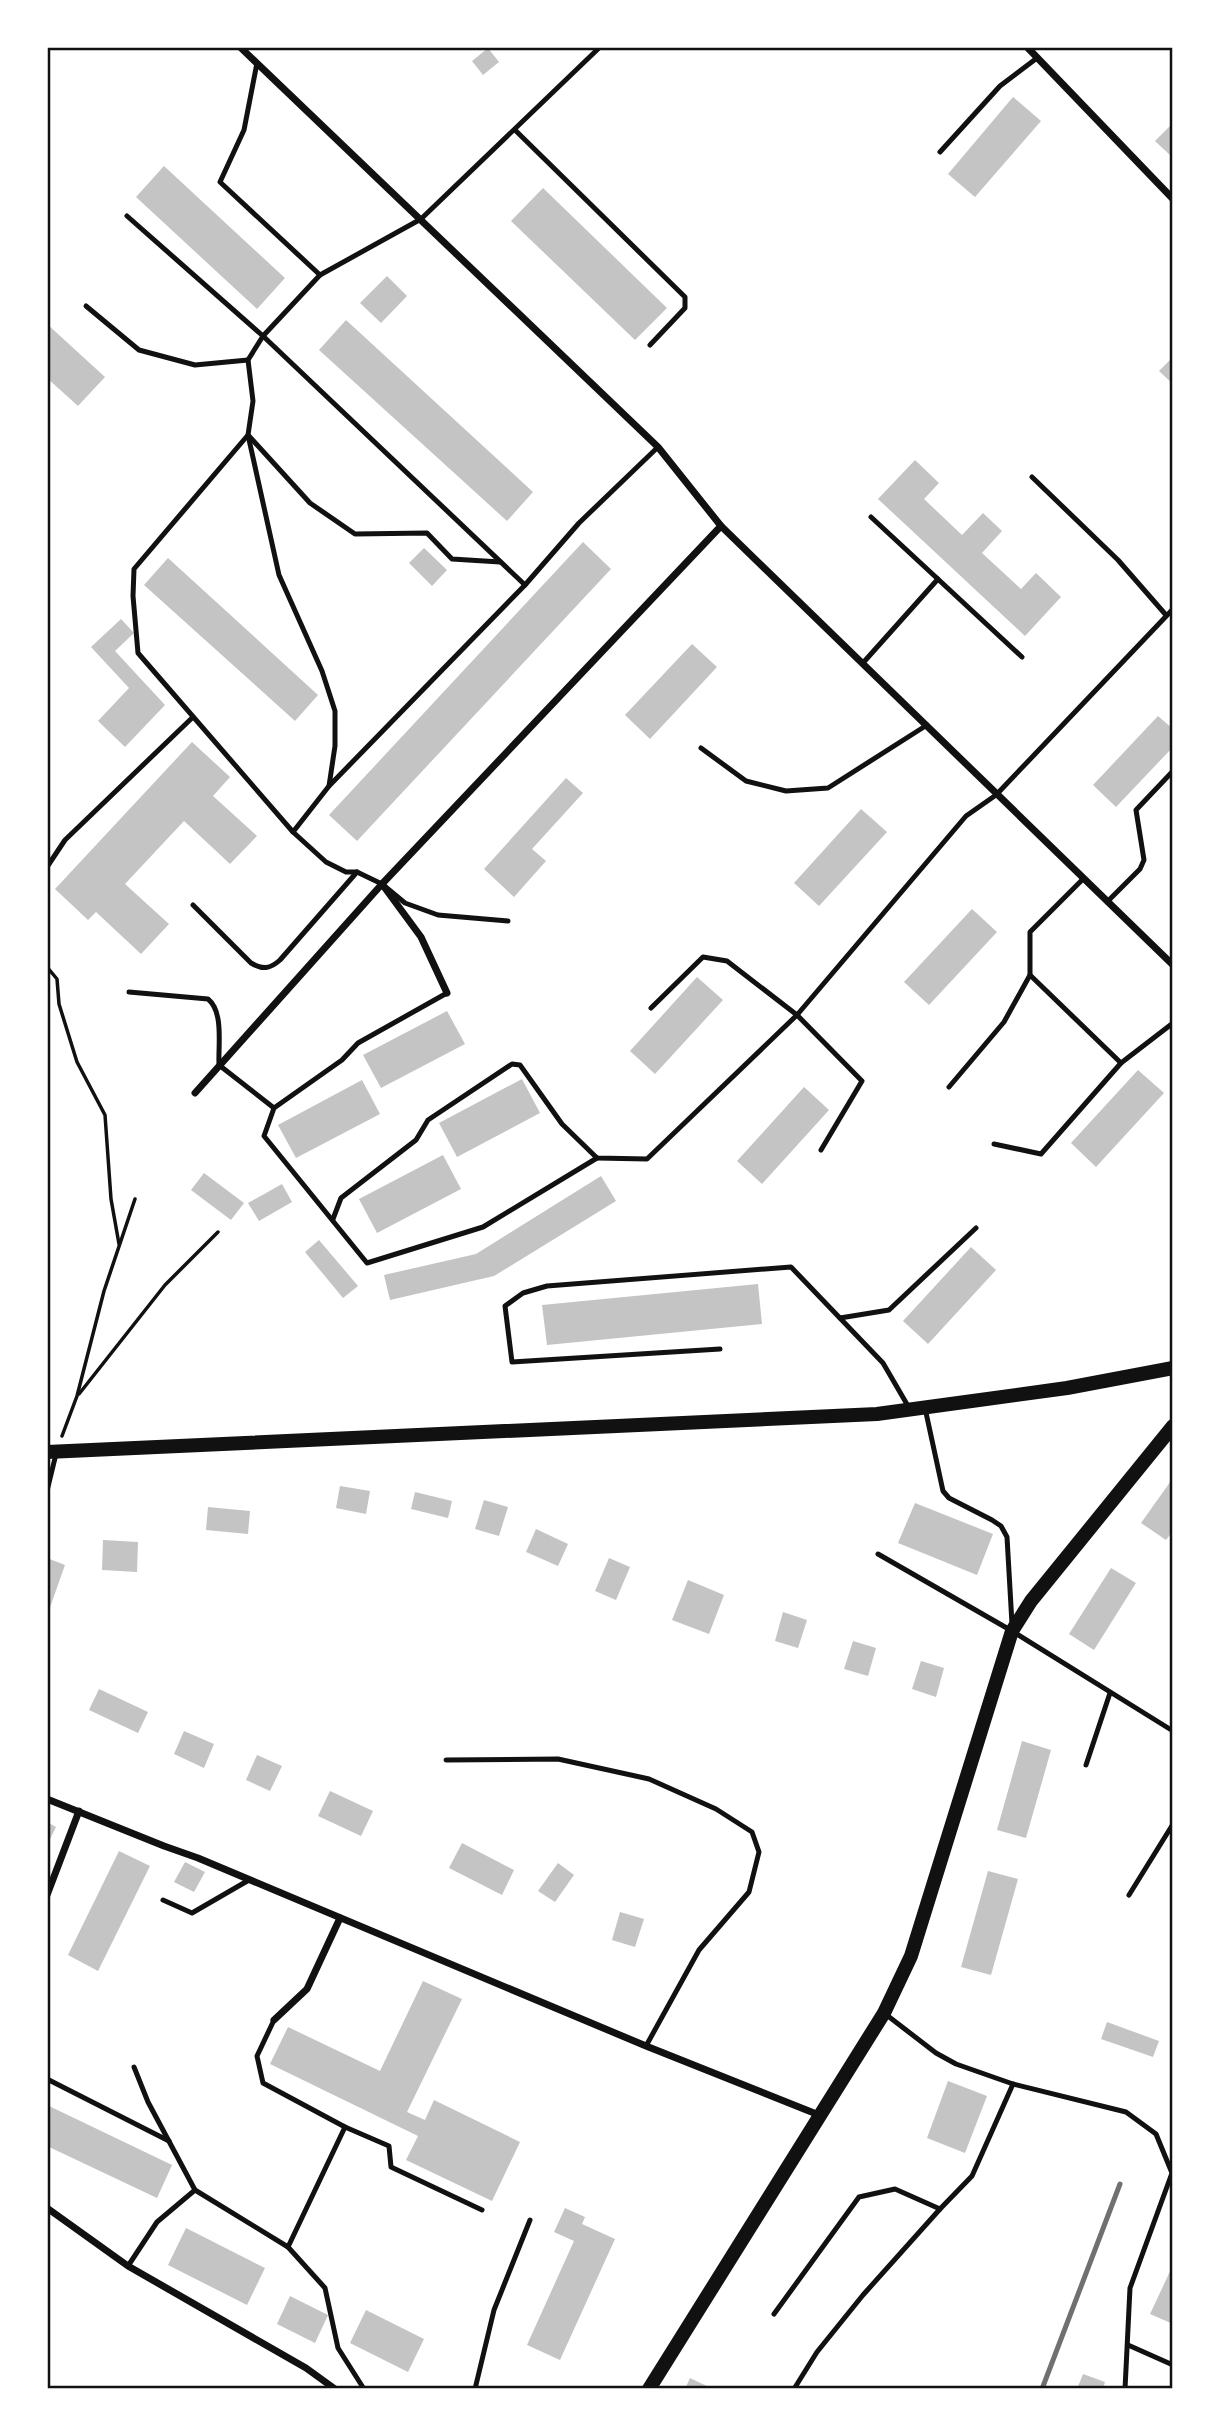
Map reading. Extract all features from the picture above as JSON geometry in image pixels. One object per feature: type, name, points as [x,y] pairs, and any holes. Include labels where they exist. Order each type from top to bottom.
[{"type":"main road","points":[[52,1452],[850,1415],[1067,1388],[1173,1368]]},
{"type":"main road","points":[[649,2389],[884,2013],[911,1956],[1012,1631],[1031,1601],[1173,1426]]},
{"type":"street","points":[[240,47],[658,447],[721,526],[1173,965]]},
{"type":"street","points":[[1027,47],[1173,199]]},
{"type":"street","points":[[195,1093],[382,884],[721,526]]},
{"type":"street","points":[[382,884],[421,937],[447,993]]},
{"type":"street","points":[[47,1799],[819,2115]]},
{"type":"street","points":[[47,1895],[79,1811]]},
{"type":"street","points":[[274,2020],[307,1989],[340,1918]]},
{"type":"street","points":[[47,2207],[128,2266],[306,2368],[335,2389]]},
{"type":"lane","points":[[328,786],[335,746],[335,711],[322,671],[279,575],[248,435],[253,401],[248,360],[263,336],[320,275],[421,219],[600,47]]},
{"type":"lane","points":[[940,152],[1000,86],[1037,58]]},
{"type":"lane","points":[[257,63],[244,130],[220,182],[320,275]]},
{"type":"lane","points":[[515,130],[685,297],[685,308],[650,345]]},
{"type":"lane","points":[[127,216],[263,336],[525,584]]},
{"type":"lane","points":[[86,306],[139,351],[195,365],[248,360]]},
{"type":"lane","points":[[248,435],[310,503],[355,534],[427,533],[452,559],[500,562]]},
{"type":"lane","points":[[248,435],[134,569],[138,653],[293,832],[326,862],[346,872],[357,872],[382,884],[405,903],[438,915],[508,921]]},
{"type":"lane","points":[[293,832],[328,786],[525,584],[579,523],[658,447]]},
{"type":"lane","points":[[1032,477],[1118,560],[1166,615]]},
{"type":"lane","points":[[871,517],[1022,657]]},
{"type":"lane","points":[[862,664],[938,579]]},
{"type":"lane","points":[[447,993],[358,1043],[342,1060],[274,1108],[264,1136],[368,1263],[483,1227],[597,1158],[647,1159],[797,1015],[965,816],[996,795],[1173,609]]},
{"type":"lane","points":[[47,867],[65,840],[193,718]]},
{"type":"lane","points":[[701,748],[746,781],[786,791],[828,788],[927,725]]},
{"type":"lane","points":[[1107,902],[1140,869],[1144,860],[1136,810],[1173,771]]},
{"type":"lane","points":[[193,905],[251,963],[259,968],[271,968],[281,960],[357,872]]},
{"type":"lane","points":[[949,1087],[1004,1022],[1030,975],[1030,932],[1083,879]]},
{"type":"lane","points":[[651,1008],[703,957],[727,961],[797,1015],[862,1081],[821,1150]]},
{"type":"lane","points":[[1030,975],[1121,1063]]},
{"type":"lane","points":[[129,992],[208,999],[217,1014],[219,1065],[274,1108]]},
{"type":"lane","points":[[994,1143],[1041,1154],[1121,1063],[1173,1023]]},
{"type":"lane","points":[[333,1219],[341,1198],[416,1140],[428,1121],[512,1065],[520,1065],[562,1124],[597,1158]]},
{"type":"lane","points":[[840,1318],[889,1310],[976,1228]]},
{"type":"lane","points":[[720,1349],[512,1362],[505,1306],[523,1293],[547,1286],[791,1267],[883,1363],[917,1408],[943,1491],[949,1498],[1001,1527],[1007,1537],[1012,1631]]},
{"type":"lane","points":[[47,1491],[52,1452]]},
{"type":"lane","points":[[878,1554],[1012,1631],[1173,1731]]},
{"type":"lane","points":[[1086,1765],[1110,1693]]},
{"type":"lane","points":[[446,1760],[558,1759],[649,1779],[716,1809],[752,1832],[760,1852],[749,1892],[699,1950],[646,2046]]},
{"type":"lane","points":[[1129,1895],[1173,1824]]},
{"type":"lane","points":[[163,1900],[192,1913],[249,1880]]},
{"type":"lane","points":[[884,2013],[936,2053],[956,2064],[1013,2084],[1126,2112],[1156,2134],[1172,2173],[1130,2288],[1125,2389]]},
{"type":"lane","points":[[274,2020],[257,2056],[263,2083],[345,2127],[389,2146],[391,2167],[482,2210]]},
{"type":"lane","points":[[134,2067],[148,2102],[195,2190],[288,2246],[325,2288],[338,2348],[364,2389]]},
{"type":"lane","points":[[47,2079],[171,2141]]},
{"type":"lane","points":[[794,2389],[817,2352],[863,2295],[972,2176],[1013,2084]]},
{"type":"lane","points":[[288,2246],[345,2127]]},
{"type":"lane","points":[[774,2314],[859,2197],[895,2189],[940,2209]]},
{"type":"lane","points":[[128,2266],[157,2222],[195,2190]]},
{"type":"lane","points":[[475,2389],[494,2309],[530,2220]]},
{"type":"lane","points":[[1128,2345],[1173,2365]]},
{"type":"path","points":[[47,967],[57,979],[59,1004],[77,1062],[105,1115],[111,1199],[120,1244]]},
{"type":"path","points":[[52,1452],[77,1396],[104,1291],[135,1199]]},
{"type":"path","points":[[77,1396],[165,1285],[218,1232]]},
{"type":"building","points":[[488,48],[499,62],[483,75],[472,61]]},
{"type":"building","points":[[1013,97],[1041,121],[975,197],[948,174]]},
{"type":"building","points":[[1173,123],[1173,154],[1171,156],[1155,141]]},
{"type":"building","points":[[164,166],[285,278],[257,309],[136,197]]},
{"type":"building","points":[[543,188],[667,308],[635,340],[511,221]]},
{"type":"building","points":[[387,276],[407,296],[381,323],[360,303]]},
{"type":"building","points":[[346,320],[533,492],[507,521],[319,350]]},
{"type":"building","points":[[47,324],[105,377],[78,406],[47,378]]},
{"type":"building","points":[[1173,357],[1173,384],[1159,371]]},
{"type":"building","points":[[915,460],[939,483],[924,499],[962,535],[983,513],[1002,531],[982,553],[1021,589],[1036,573],[1061,597],[1025,636],[878,499]]},
{"type":"building","points":[[583,542],[611,569],[357,841],[329,815]]},
{"type":"building","points":[[424,548],[447,570],[432,586],[409,563]]},
{"type":"building","points":[[168,558],[318,695],[295,721],[144,585]]},
{"type":"building","points":[[121,619],[134,633],[115,651],[165,705],[125,747],[98,721],[129,688],[91,647]]},
{"type":"building","points":[[692,644],[717,667],[650,739],[625,715]]},
{"type":"building","points":[[1158,716],[1173,729],[1173,747],[1116,807],[1093,785]]},
{"type":"building","points":[[192,742],[230,777],[213,796],[257,836],[230,864],[184,821],[125,884],[169,924],[141,954],[96,912],[88,920],[55,889]]},
{"type":"building","points":[[566,778],[583,793],[532,849],[546,861],[514,897],[484,869]]},
{"type":"building","points":[[861,809],[887,832],[819,906],[794,883]]},
{"type":"building","points":[[972,909],[997,932],[929,1005],[904,982]]},
{"type":"building","points":[[697,977],[723,1000],[655,1074],[630,1051]]},
{"type":"building","points":[[447,1011],[465,1044],[381,1088],[363,1055]]},
{"type":"building","points":[[1138,1070],[1164,1093],[1096,1167],[1071,1143]]},
{"type":"building","points":[[522,1079],[540,1113],[457,1157],[439,1123]]},
{"type":"building","points":[[362,1080],[380,1114],[296,1158],[278,1125]]},
{"type":"building","points":[[804,1087],[829,1110],[762,1184],[737,1161]]},
{"type":"building","points":[[443,1155],[461,1189],[377,1233],[359,1199]]},
{"type":"building","points":[[204,1173],[244,1203],[231,1220],[191,1190]]},
{"type":"building","points":[[601,1176],[616,1201],[494,1276],[390,1300],[384,1275],[476,1254]]},
{"type":"building","points":[[282,1184],[292,1202],[259,1221],[248,1203]]},
{"type":"building","points":[[319,1240],[358,1286],[343,1298],[305,1252]]},
{"type":"building","points":[[971,1247],[996,1270],[928,1344],[903,1321]]},
{"type":"building","points":[[758,1284],[762,1324],[547,1345],[542,1305]]},
{"type":"building","points":[[1173,1478],[1173,1531],[1166,1540],[1141,1523]]},
{"type":"building","points":[[340,1486],[370,1491],[366,1514],[336,1508]]},
{"type":"building","points":[[415,1492],[452,1501],[448,1518],[411,1509]]},
{"type":"building","points":[[484,1500],[508,1507],[499,1536],[475,1529]]},
{"type":"building","points":[[915,1503],[993,1534],[977,1575],[898,1543]]},
{"type":"building","points":[[208,1507],[250,1511],[248,1534],[206,1530]]},
{"type":"building","points":[[536,1529],[568,1544],[558,1566],[526,1552]]},
{"type":"building","points":[[103,1540],[138,1542],[137,1572],[102,1570]]},
{"type":"building","points":[[47,1558],[65,1565],[48,1613],[47,1613]]},
{"type":"building","points":[[609,1558],[630,1567],[616,1600],[595,1591]]},
{"type":"building","points":[[1111,1568],[1136,1583],[1094,1650],[1069,1634]]},
{"type":"building","points":[[688,1580],[724,1595],[709,1634],[672,1620]]},
{"type":"building","points":[[783,1612],[807,1620],[798,1648],[775,1641]]},
{"type":"building","points":[[853,1641],[876,1648],[868,1676],[844,1669]]},
{"type":"building","points":[[921,1661],[944,1668],[936,1697],[912,1689]]},
{"type":"building","points":[[99,1689],[148,1712],[138,1733],[89,1710]]},
{"type":"building","points":[[184,1731],[214,1744],[204,1768],[174,1754]]},
{"type":"building","points":[[1022,1741],[1051,1750],[1026,1838],[997,1830]]},
{"type":"building","points":[[257,1755],[282,1766],[270,1791],[246,1780]]},
{"type":"building","points":[[330,1791],[373,1811],[361,1836],[318,1816]]},
{"type":"building","points":[[47,1822],[56,1827],[47,1845]]},
{"type":"building","points":[[462,1843],[514,1870],[502,1895],[449,1868]]},
{"type":"building","points":[[119,1851],[150,1866],[98,1971],[68,1955]]},
{"type":"building","points":[[185,1862],[205,1872],[194,1892],[174,1882]]},
{"type":"building","points":[[558,1863],[574,1875],[555,1902],[538,1891]]},
{"type":"building","points":[[988,1871],[1018,1879],[991,1975],[961,1967]]},
{"type":"building","points":[[620,1912],[644,1919],[635,1947],[612,1940]]},
{"type":"building","points":[[423,1981],[462,1999],[407,2112],[425,2120],[434,2100],[520,2142],[492,2201],[406,2160],[418,2136],[270,2064],[288,2027],[380,2071]]},
{"type":"building","points":[[1107,2022],[1159,2041],[1153,2057],[1101,2039]]},
{"type":"building","points":[[948,2081],[987,2096],[965,2153],[927,2138]]},
{"type":"building","points":[[47,2105],[172,2165],[157,2198],[47,2146]]},
{"type":"building","points":[[565,2208],[585,2217],[582,2224],[615,2239],[560,2360],[527,2345],[574,2241],[554,2232]]},
{"type":"building","points":[[186,2228],[265,2268],[247,2305],[168,2265]]},
{"type":"building","points":[[1173,2265],[1173,2324],[1150,2314]]},
{"type":"building","points":[[290,2296],[328,2315],[315,2343],[277,2324]]},
{"type":"building","points":[[366,2310],[424,2339],[408,2372],[350,2343]]},
{"type":"building","points":[[1083,2374],[1105,2382],[1103,2389],[1077,2389]]},
{"type":"building","points":[[690,2378],[713,2389],[685,2389]]},
{"type":"railway","points":[[1042,2389],[1120,2184]]}]
